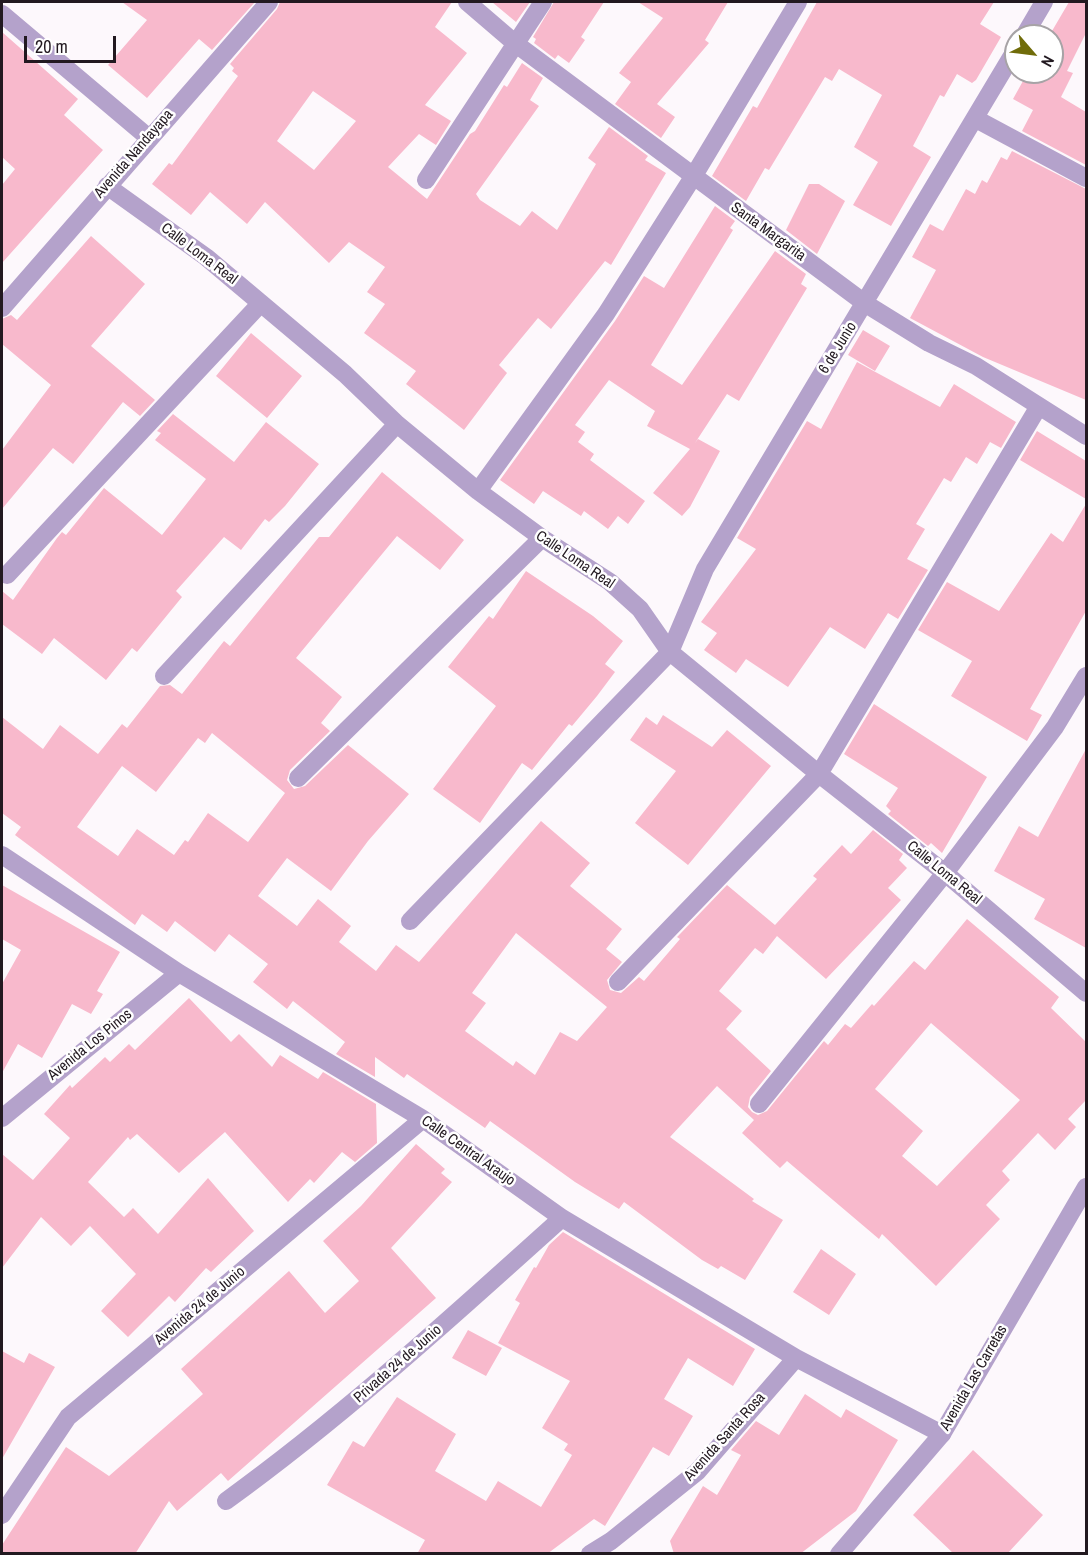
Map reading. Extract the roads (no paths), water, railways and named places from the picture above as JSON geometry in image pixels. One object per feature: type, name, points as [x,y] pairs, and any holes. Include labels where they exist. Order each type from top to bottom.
[{"type":"street","name":"Avenida Nandayapa","points":[[2,308],[268,2]]},
{"type":"street","name":"Santa Margarita","points":[[468,2],[516,44],[866,304],[929,343],[976,366],[1086,436]]},
{"type":"street","points":[[426,180],[543,2]]},
{"type":"street","points":[[478,491],[606,314],[693,177],[798,2]]},
{"type":"street","points":[[1031,24],[1044,2]]},
{"type":"street","points":[[2,14],[149,138]]},
{"type":"street","name":"6 de Junio","points":[[670,652],[705,569],[1004,71]]},
{"type":"street","points":[[976,119],[1086,178]]},
{"type":"street","name":"Calle Loma Real","points":[[107,186],[206,257],[345,374],[397,424],[478,491],[542,538],[610,582],[640,609],[670,652],[945,873],[1086,993]]},
{"type":"street","points":[[7,575],[261,303]]},
{"type":"street","points":[[618,982],[819,774],[1039,406]]},
{"type":"street","points":[[164,676],[397,424]]},
{"type":"street","points":[[298,778],[542,538]]},
{"type":"street","points":[[410,921],[670,652]]},
{"type":"street","points":[[759,1104],[945,873],[1055,728],[1086,676]]},
{"type":"street","name":"Calle Central Araujo","points":[[2,855],[179,973],[423,1119],[562,1218],[796,1358],[942,1434]]},
{"type":"street","name":"Avenida Los Pinos","points":[[2,1118],[179,973]]},
{"type":"street","name":"Avenida 24 de Junio","points":[[2,1515],[68,1417],[423,1119]]},
{"type":"street","name":"Avenida Las Carretas","points":[[839,1554],[942,1434],[1086,1187]]},
{"type":"street","name":"Privada 24 de Junio","points":[[226,1501],[293,1452],[392,1371],[562,1218]]},
{"type":"street","name":"Avenida Santa Rosa","points":[[590,1554],[611,1541],[697,1472],[796,1358]]}]
